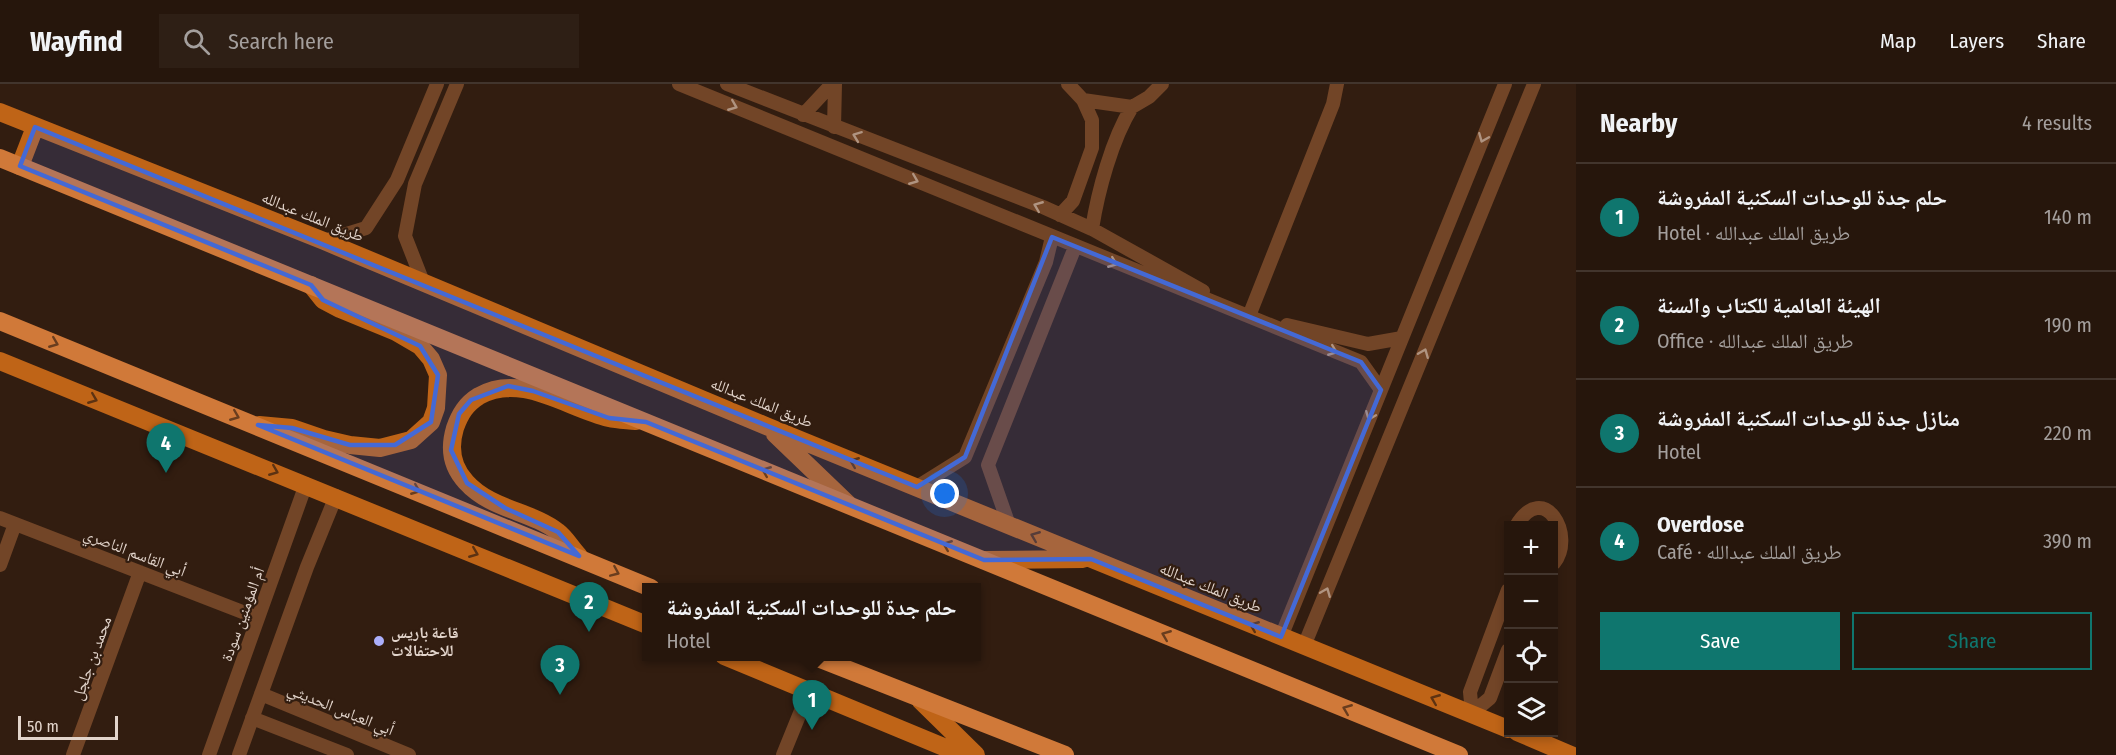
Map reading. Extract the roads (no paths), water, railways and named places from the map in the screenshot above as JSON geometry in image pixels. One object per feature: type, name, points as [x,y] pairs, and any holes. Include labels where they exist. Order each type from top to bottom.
[{"type":"highway","points":[[0,158],[1459,755]]},
{"type":"highway","points":[[0,321],[579,556],[642,584]]},
{"type":"highway","points":[[823,661],[1065,755]]},
{"type":"main road","name":"طريق الملك عبدالله","points":[[0,112],[324,241],[766,426],[1504,727]]},
{"type":"main road","points":[[20,166],[35,127]]},
{"type":"main road","points":[[258,425],[292,428],[350,445],[380,448],[411,440],[431,422],[436,408],[438,375],[431,359],[420,346],[396,332],[323,300],[311,285]]},
{"type":"main road","points":[[0,346],[64,387]]},
{"type":"main road","points":[[0,361],[336,496],[642,623]]},
{"type":"main road","points":[[579,556],[558,532],[505,508],[466,483],[456,466],[451,450],[459,414],[471,400],[489,390],[508,386],[533,391],[609,418],[646,422]]},
{"type":"main road","points":[[766,426],[849,505]]},
{"type":"main road","points":[[984,561],[1091,559]]},
{"type":"main road","points":[[734,661],[963,755]]},
{"type":"main road","points":[[920,700],[976,755]]},
{"type":"main road","points":[[1380,723],[1439,755]]},
{"type":"main road","points":[[1530,737],[1571,755]]},
{"type":"street","points":[[324,241],[366,228],[397,180],[437,84]]},
{"type":"street","points":[[423,282],[405,236],[415,184],[457,84]]},
{"type":"street","points":[[679,84],[1361,362],[1381,390]]},
{"type":"street","points":[[727,84],[1092,229],[1249,316],[1368,344],[1402,338]]},
{"type":"street","points":[[803,115],[834,84]]},
{"type":"street","points":[[834,84],[834,127]]},
{"type":"street","points":[[1060,215],[1072,201],[1092,148],[1092,120],[1083,100],[1068,84]]},
{"type":"street","points":[[1092,229],[1095,211],[1120,126],[1132,107],[1149,97],[1162,84]]},
{"type":"street","points":[[1249,316],[1333,104],[1337,84]]},
{"type":"street","points":[[1304,646],[1534,84]]},
{"type":"street","points":[[1281,637],[1503,88],[1526,103]]},
{"type":"street","points":[[1083,100],[1132,107]]},
{"type":"street","points":[[1491,117],[1517,126]]},
{"type":"street","points":[[917,487],[965,457],[1046,262],[1052,237]]},
{"type":"street","points":[[1009,525],[988,465],[1075,246]]},
{"type":"street","name":"أم المؤمنين سودة","points":[[209,755],[306,484]]},
{"type":"street","points":[[239,755],[307,567],[336,496]]},
{"type":"street","points":[[1519,521],[1532,510],[1542,508],[1555,510],[1567,520],[1572,536],[1570,546],[1563,558],[1558,561]]},
{"type":"street","name":"أبي القاسم الناصري","points":[[0,518],[258,618]]},
{"type":"street","points":[[0,565],[15,524]]},
{"type":"street","name":"محمد بن جلجل","points":[[73,755],[140,572]]},
{"type":"street","points":[[1472,713],[1470,692],[1504,603]]},
{"type":"street","points":[[1472,713],[1490,698],[1504,663]]},
{"type":"street","points":[[783,755],[809,691]]},
{"type":"street","name":"أبي العباس الحديثي","points":[[261,694],[409,755]]},
{"type":"street","points":[[252,718],[347,755]]},
{"type":"place","name":"Overdose","points":[[166,473]]},
{"type":"place","name":"الهيئة العالمية للكتاب والسنة","points":[[589,632]]},
{"type":"place","name":"قاعة باريس للاحتفالات","points":[[379,641]]},
{"type":"place","name":"منازل جدة للوحدات السكنية المفروشة","points":[[560,695]]},
{"type":"place","name":"حلم جدة للوحدات السكنية المفروشة","points":[[812,730]]}]
